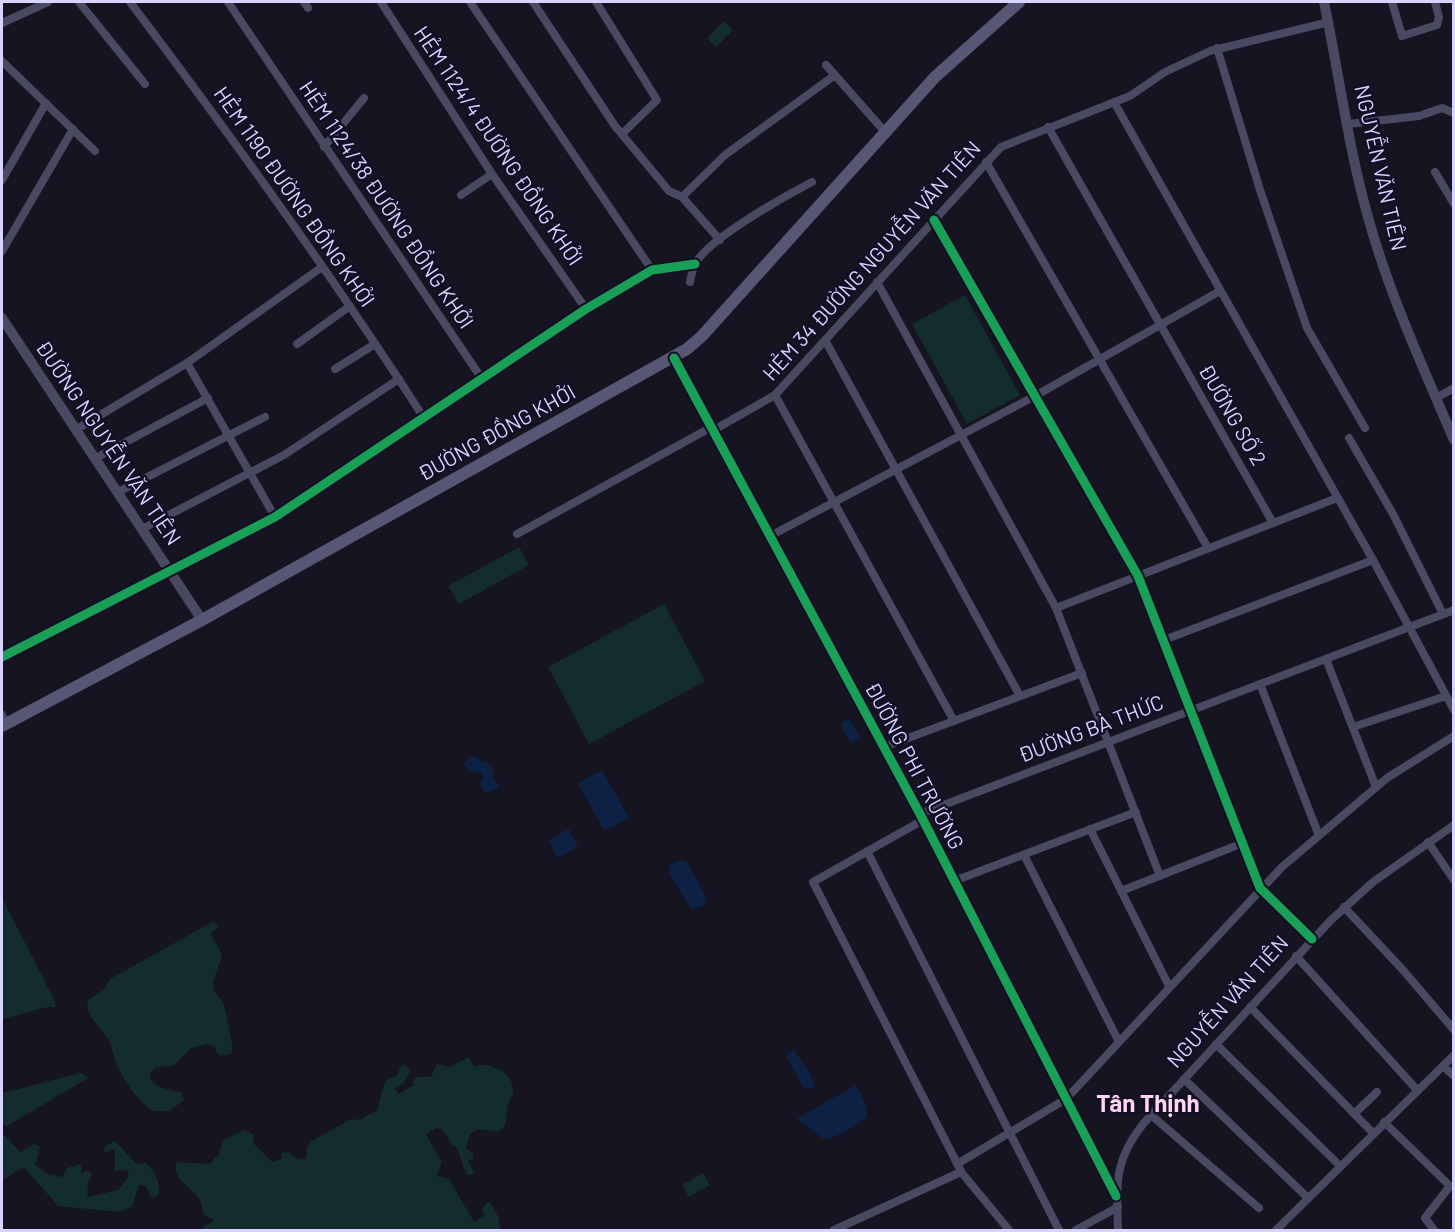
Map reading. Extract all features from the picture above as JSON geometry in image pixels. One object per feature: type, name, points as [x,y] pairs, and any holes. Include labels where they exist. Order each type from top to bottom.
[{"type":"main road","name":"ĐƯỜNG ĐỒNG KHỞI","points":[[935,77],[935,71],[949,56],[1007,2]]},
{"type":"main road","name":"ĐƯỜNG ĐỒNG KHỞI","points":[[3,721],[202,620],[674,358],[702,336],[935,77],[1018,2]]},
{"type":"street","points":[[2,23],[48,2]]},
{"type":"street","points":[[78,2],[145,84]]},
{"type":"street","name":"HẺM 1190 ĐƯỜNG ĐỒNG KHỞI","points":[[130,2],[236,144],[350,306],[424,418]]},
{"type":"street","name":"HẺM 1124/38 ĐƯỜNG ĐỒNG KHỞI","points":[[228,2],[482,380]]},
{"type":"street","name":"HẺM 1124/4 ĐƯỜNG ĐỒNG KHỞI","points":[[381,2],[492,174],[586,309]]},
{"type":"street","points":[[470,2],[652,270]]},
{"type":"street","points":[[533,2],[596,100],[669,191],[682,197],[720,240]]},
{"type":"street","points":[[596,2],[657,100],[622,133]]},
{"type":"street","name":"NGUYỄN VĂN TIÊN","points":[[1324,2],[1361,189],[1379,255],[1454,440]]},
{"type":"street","points":[[1392,2],[1403,40],[1437,25],[1439,17],[1435,2]]},
{"type":"street","name":"HẺM 34 ĐƯỜNG NGUYỄN VĂN TIÊN","points":[[517,534],[775,395],[986,162],[1006,144],[1138,92],[1175,66],[1217,48],[1329,22]]},
{"type":"street","points":[[1217,48],[1260,190],[1307,328],[1365,428]]},
{"type":"street","points":[[2,62],[95,150]]},
{"type":"street","points":[[826,65],[886,133]]},
{"type":"street","points":[[682,197],[725,154],[835,75]]},
{"type":"street","points":[[324,147],[364,98]]},
{"type":"street","points":[[1114,102],[1373,560],[1454,710]]},
{"type":"street","points":[[2,180],[46,103]]},
{"type":"street","points":[[1348,124],[1419,116],[1442,108],[1454,113]]},
{"type":"street","name":"ĐƯỜNG SỐ 2","points":[[1048,127],[1272,523]]},
{"type":"street","points":[[2,251],[73,129]]},
{"type":"street","points":[[986,162],[1208,548]]},
{"type":"street","points":[[1435,172],[1454,204]]},
{"type":"street","points":[[461,195],[492,174]]},
{"type":"street","points":[[690,282],[695,264],[720,240],[777,201],[812,182]]},
{"type":"street","points":[[934,220],[1138,576],[1260,888],[1312,939]]},
{"type":"street","points":[[2,657],[275,518],[586,309],[652,270],[695,264]]},
{"type":"street","points":[[77,429],[187,363],[322,267]]},
{"type":"street","points":[[877,282],[1056,608],[1160,876]]},
{"type":"street","points":[[770,536],[1035,396],[1220,291]]},
{"type":"street","points":[[297,344],[350,306]]},
{"type":"street","name":"ĐƯỜNG NGUYỄN VĂN TIÊN","points":[[2,318],[202,620]]},
{"type":"street","points":[[825,340],[1020,696]]},
{"type":"street","points":[[335,369],[375,344]]},
{"type":"street","name":"ĐƯỜNG PHI TRƯỜNG","points":[[674,358],[922,817],[1116,1196]]},
{"type":"street","points":[[187,363],[231,436],[275,518]]},
{"type":"street","points":[[142,529],[251,472],[321,432],[399,379]]},
{"type":"street","points":[[1436,398],[1454,388]]},
{"type":"street","points":[[775,395],[954,721]]},
{"type":"street","points":[[96,458],[208,398]]},
{"type":"street","points":[[118,492],[265,417]]},
{"type":"street","points":[[1349,438],[1393,514],[1443,614]]},
{"type":"street","points":[[1056,608],[1337,498]]},
{"type":"street","points":[[1164,640],[1373,560]]},
{"type":"street","name":"ĐƯỜNG BÀ THỨC","points":[[959,1168],[813,882],[922,817],[1108,742],[1454,610]]},
{"type":"street","points":[[1326,659],[1376,787]]},
{"type":"street","points":[[884,747],[1082,673]]},
{"type":"street","points":[[1260,684],[1318,834]]},
{"type":"street","points":[[1353,727],[1446,696]]},
{"type":"street","points":[[834,1230],[959,1168],[1010,1132],[1066,1099],[1260,888],[1318,834],[1376,787],[1423,753],[1454,736]]},
{"type":"street","points":[[954,881],[1136,812]]},
{"type":"street","name":"NGUYỄN VĂN TIÊN","points":[[1118,1230],[1116,1196],[1121,1159],[1130,1142],[1151,1115],[1296,956],[1344,907],[1428,842],[1454,825]]},
{"type":"street","points":[[1090,829],[1169,986]]},
{"type":"street","points":[[1428,842],[1454,880]]},
{"type":"street","points":[[1121,891],[1243,843]]},
{"type":"street","points":[[867,851],[1059,1230]]},
{"type":"street","points":[[1024,855],[1118,1040]]},
{"type":"street","points":[[1344,907],[1403,970],[1454,1030]]},
{"type":"street","points":[[1296,956],[1418,1091]]},
{"type":"street","points":[[1250,1007],[1372,1132]]},
{"type":"street","points":[[1216,1044],[1340,1166]]},
{"type":"street","points":[[1276,1230],[1372,1132],[1454,1055]]},
{"type":"street","points":[[1443,1066],[1454,1076]]},
{"type":"street","points":[[1184,1079],[1308,1198]]},
{"type":"street","points":[[1354,1114],[1377,1092]]},
{"type":"street","points":[[1151,1115],[1259,1208]]},
{"type":"street","points":[[1384,1122],[1450,1186],[1425,1218],[1434,1230]]},
{"type":"street","points":[[959,1168],[1009,1230]]},
{"type":"street","points":[[1076,1230],[1118,1207]]},
{"type":"green space","points":[[724,21],[733,30],[716,47],[707,38]]},
{"type":"green space","points":[[965,295],[1020,395],[967,424],[912,324]]},
{"type":"green space","points":[[519,547],[529,565],[459,604],[448,586]]},
{"type":"green space","points":[[664,604],[705,681],[589,744],[548,667]]},
{"type":"green space","points":[[2,898],[55,1001],[56,1007],[2,1019]]},
{"type":"green space","points":[[214,921],[218,928],[210,933],[222,954],[213,983],[214,991],[224,1004],[233,1049],[231,1054],[219,1056],[214,1046],[207,1044],[191,1048],[174,1065],[155,1068],[150,1073],[153,1083],[182,1093],[184,1100],[169,1111],[154,1111],[137,1097],[122,1076],[109,1041],[91,1017],[87,1006],[88,1000],[104,990],[110,979]]},
{"type":"green space","points":[[469,1057],[474,1067],[486,1065],[505,1073],[509,1078],[513,1090],[507,1108],[506,1124],[498,1132],[479,1129],[470,1134],[466,1149],[473,1153],[473,1158],[468,1161],[474,1172],[471,1175],[466,1174],[457,1148],[453,1146],[442,1129],[436,1128],[426,1134],[442,1162],[437,1176],[449,1179],[474,1222],[485,1216],[482,1211],[486,1203],[490,1202],[499,1218],[500,1230],[200,1230],[214,1220],[204,1215],[197,1196],[180,1179],[177,1174],[177,1162],[209,1164],[219,1154],[223,1140],[245,1130],[254,1135],[253,1143],[272,1162],[282,1159],[281,1154],[286,1151],[296,1158],[306,1159],[307,1147],[312,1141],[351,1119],[360,1120],[377,1110],[385,1081],[397,1075],[402,1064],[408,1067],[410,1073],[403,1083],[395,1088],[398,1094],[414,1085],[412,1082],[417,1077],[431,1077],[437,1064],[449,1067]]},
{"type":"green space","points":[[81,1073],[88,1078],[7,1126],[2,1123],[2,1093]]},
{"type":"green space","points":[[2,1133],[20,1152],[34,1144],[40,1147],[35,1165],[50,1175],[54,1174],[62,1178],[67,1168],[81,1164],[81,1173],[88,1171],[92,1174],[88,1182],[87,1197],[118,1190],[129,1176],[127,1170],[115,1171],[115,1149],[106,1153],[104,1151],[105,1146],[115,1141],[136,1164],[146,1163],[152,1170],[158,1182],[159,1195],[152,1198],[146,1186],[139,1185],[132,1206],[120,1212],[58,1206],[24,1167],[2,1180]]},
{"type":"green space","points":[[703,1173],[710,1185],[689,1197],[682,1185]]},
{"type":"water","points":[[849,718],[860,738],[851,743],[840,724]]},
{"type":"water","points":[[475,756],[481,761],[486,761],[494,772],[492,777],[500,787],[485,793],[480,784],[483,778],[481,772],[469,771],[463,762]]},
{"type":"water","points":[[602,770],[629,818],[604,831],[578,783]]},
{"type":"water","points":[[569,829],[578,847],[558,858],[548,840]]},
{"type":"water","points":[[680,860],[687,862],[706,897],[704,905],[692,910],[669,874],[670,865]]},
{"type":"water","points":[[793,1049],[810,1073],[815,1086],[813,1088],[804,1089],[786,1055]]},
{"type":"water","points":[[856,1085],[866,1105],[867,1117],[853,1127],[824,1139],[798,1120],[798,1118]]},
{"type":"cycle path","points":[[934,220],[1138,576],[1260,888],[1312,939]]},
{"type":"cycle path","points":[[2,657],[275,517],[586,309],[652,270],[695,264]]},
{"type":"cycle path","points":[[674,358],[920,814],[1116,1196]]},
{"type":"district","name":"Tân Thịnh","points":[[1148,1104]]}]
